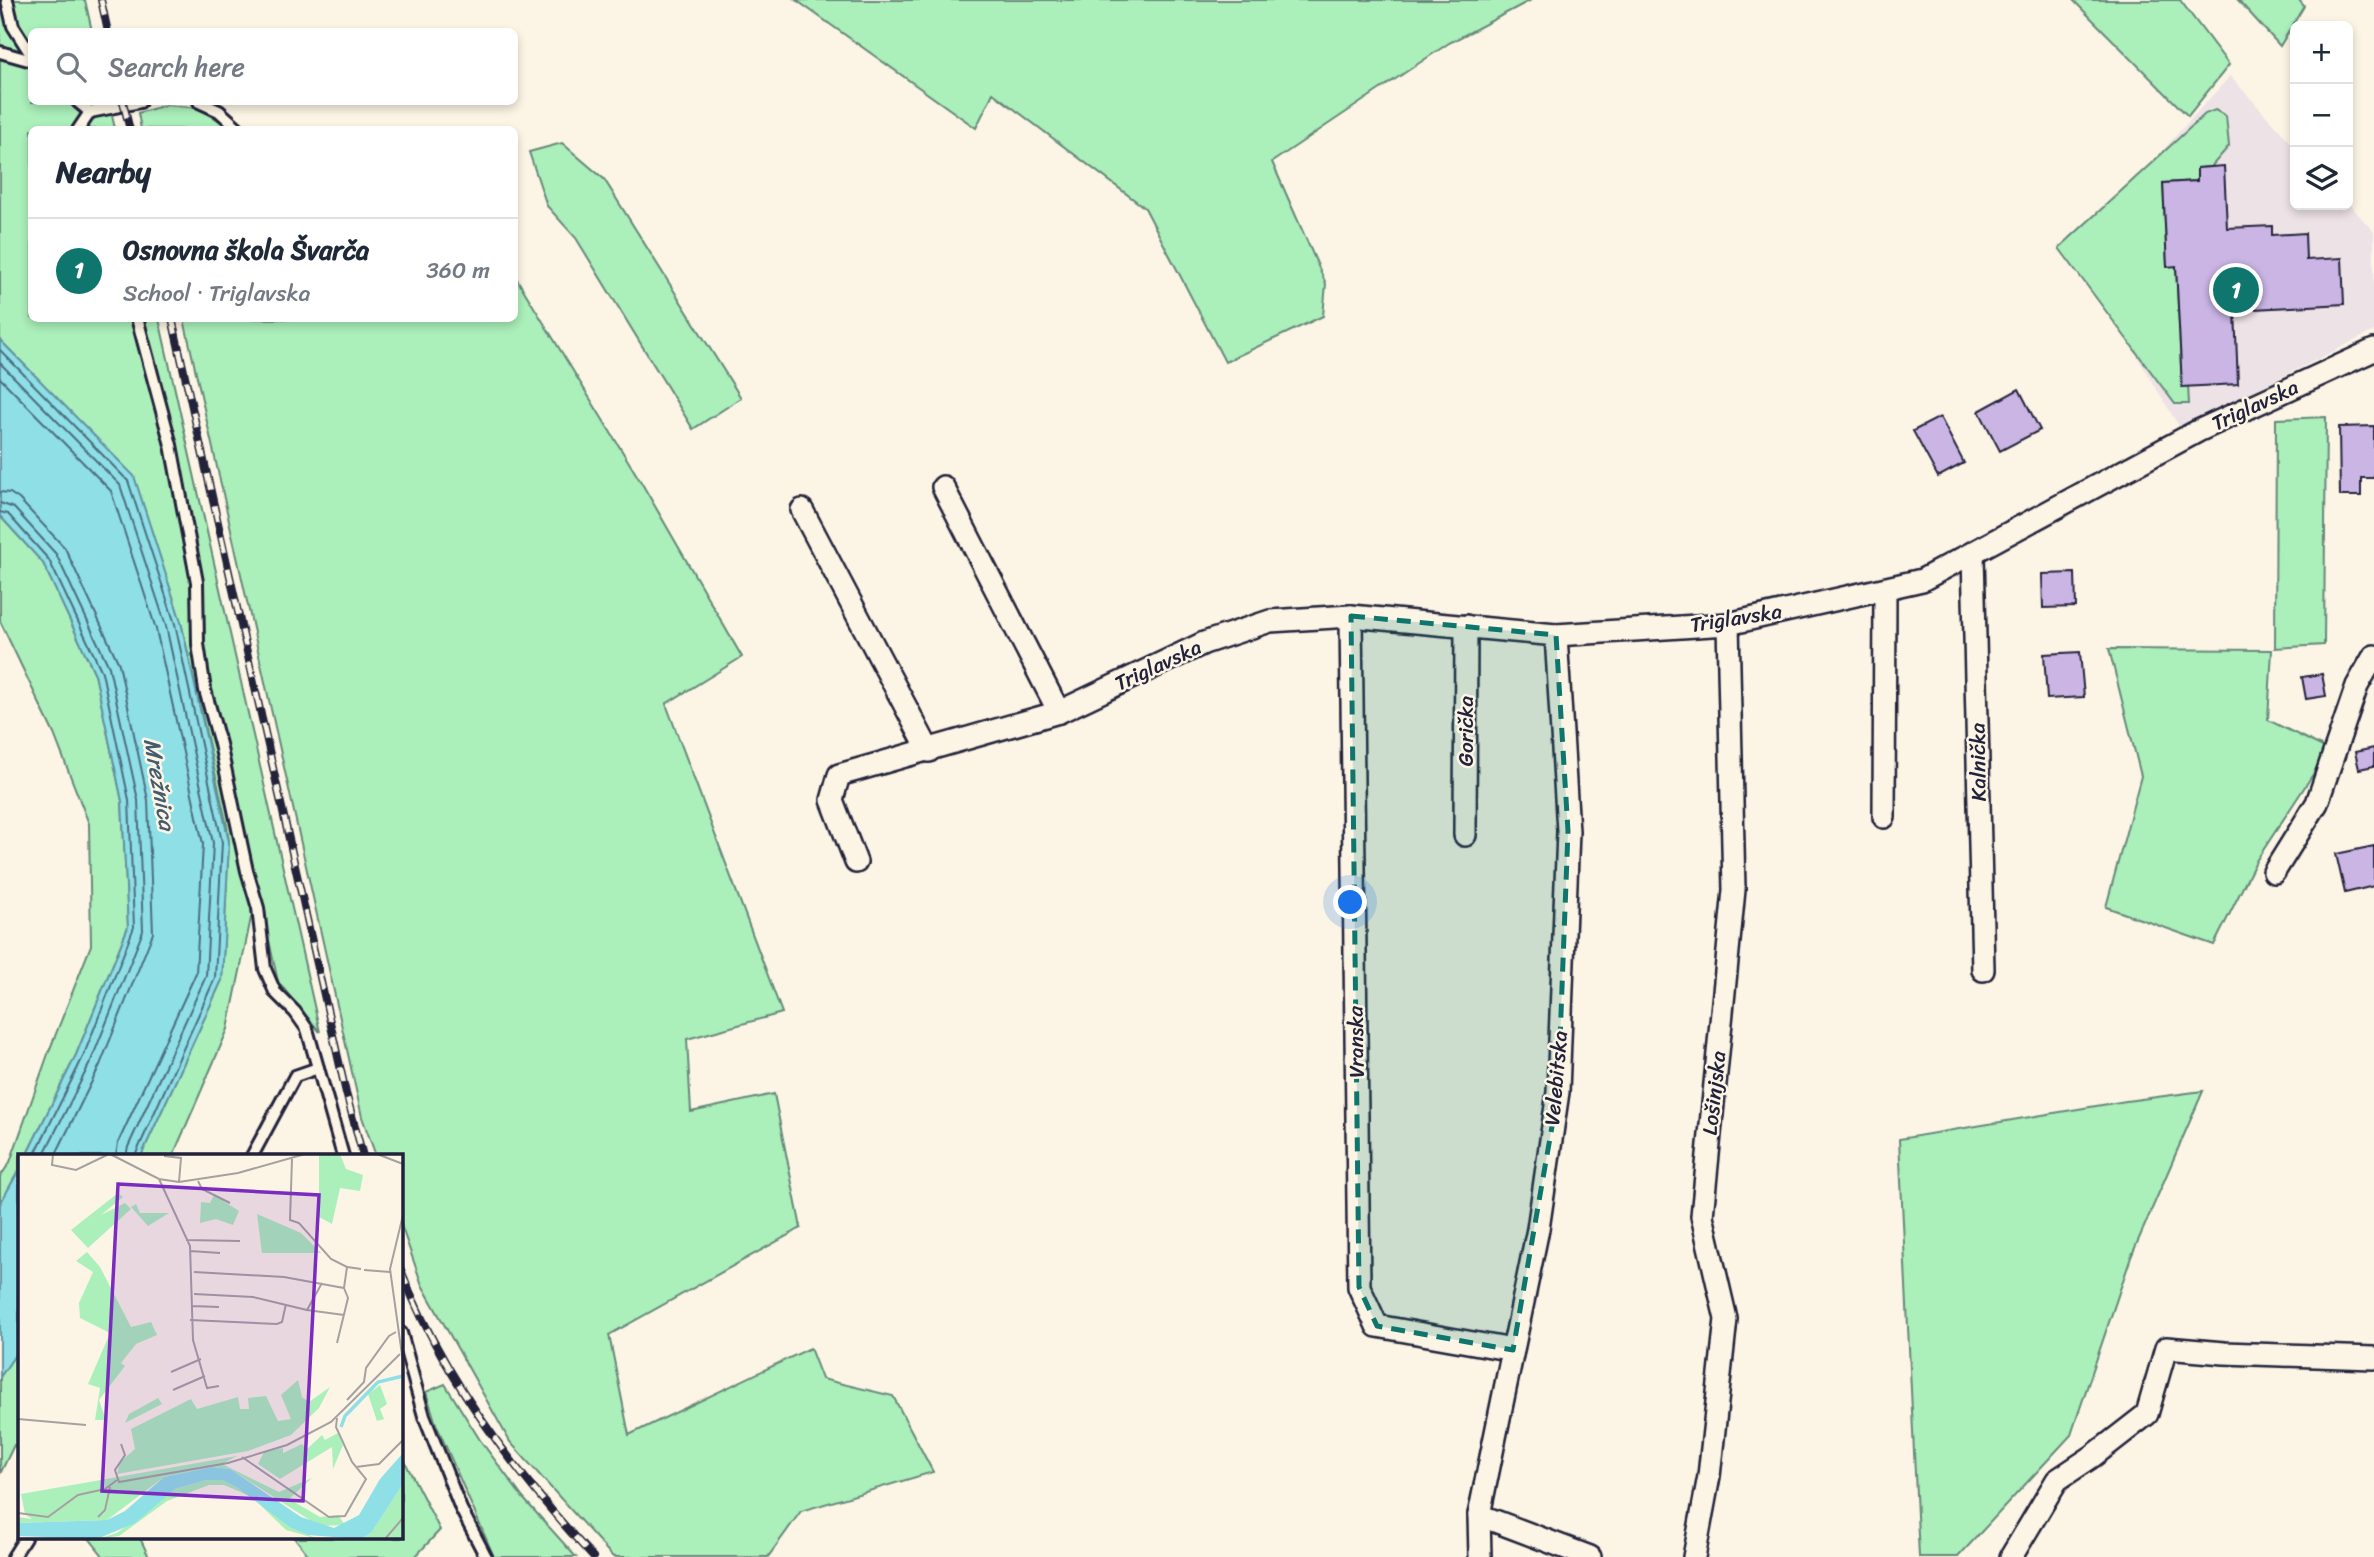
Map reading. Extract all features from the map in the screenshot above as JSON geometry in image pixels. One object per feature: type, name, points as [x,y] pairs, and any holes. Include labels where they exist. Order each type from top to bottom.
[{"type":"street","name":"Triglavska","points":[[856,862],[832,800],[839,775],[1059,712],[1204,643],[1270,621],[1351,616],[1556,635],[1728,624],[1922,580],[2199,432],[2373,351]]},
{"type":"street","points":[[943,486],[1059,712]]},
{"type":"street","points":[[802,510],[929,751]]},
{"type":"street","name":"Kalnička","points":[[1973,554],[1983,970]]},
{"type":"street","points":[[1884,817],[1885,589]]},
{"type":"street","name":"Vranska","points":[[1351,616],[1359,1287],[1377,1326],[1513,1350]]},
{"type":"street","name":"Lošinjska","points":[[1693,1557],[1709,1476],[1726,1319],[1702,1216],[1734,890],[1728,624]]},
{"type":"street","name":"Gorička","points":[[1465,835],[1466,626]]},
{"type":"street","name":"Velebitska","points":[[1480,1557],[1479,1515],[1538,1228],[1558,1092],[1568,831],[1556,635]]},
{"type":"street","points":[[2274,872],[2317,803],[2357,686],[2374,656]]},
{"type":"street","points":[[2011,1557],[2057,1480],[2093,1456],[2147,1413],[2166,1348],[2224,1353],[2374,1358]]},
{"type":"street","points":[[1479,1515],[1590,1557]]},
{"type":"lane","points":[[7,0],[13,26],[28,51]]},
{"type":"lane","points":[[0,52],[28,57]]},
{"type":"lane","points":[[82,105],[90,112]]},
{"type":"lane","points":[[81,126],[90,112],[125,105]]},
{"type":"lane","points":[[206,105],[219,111],[236,126]]},
{"type":"lane","points":[[138,322],[176,473],[197,582],[198,644],[205,690],[258,908],[265,969],[275,992],[307,1029],[341,1154]]},
{"type":"lane","points":[[252,1154],[295,1076],[318,1068]]},
{"type":"lane","points":[[402,1337],[424,1416],[461,1509],[486,1557]]},
{"type":"lane","points":[[13,1557],[24,1540]]},
{"type":"highlighted area","points":[[1351,616],[1556,635],[1568,831],[1558,1092],[1513,1350],[1377,1326],[1359,1287]]},
{"type":"shaded area","points":[[2230,76],[2290,142],[2290,210],[2353,209],[2374,232],[2374,331],[2180,428],[2073,249]]},
{"type":"green space","points":[[0,0],[85,0],[91,28],[28,28],[28,105],[110,105],[114,126],[28,126],[28,322],[160,322],[320,1032],[278,982],[264,917],[251,918],[228,1029],[174,1154],[142,1154],[222,980],[229,842],[227,826],[181,622],[134,477],[0,340]]},
{"type":"green space","points":[[796,0],[1531,0],[1449,43],[1272,162],[1326,284],[1323,316],[1225,362],[1145,208],[993,93],[976,128]]},
{"type":"green space","points":[[2073,0],[2180,0],[2229,65],[2188,116]]},
{"type":"green space","points":[[2238,0],[2299,0],[2304,6],[2295,21],[2290,21],[2290,29],[2280,46]]},
{"type":"green space","points":[[166,105],[198,108],[228,126],[140,126],[138,113]]},
{"type":"green space","points":[[2215,110],[2226,116],[2229,146],[2211,167],[2197,168],[2197,181],[2163,183],[2167,266],[2176,266],[2182,386],[2188,386],[2189,404],[2175,404],[2059,248],[2205,114]]},
{"type":"green space","points":[[562,143],[604,179],[741,398],[693,429],[576,238],[547,206],[529,152]]},
{"type":"green space","points":[[518,281],[641,482],[742,657],[666,704],[782,1013],[687,1039],[691,1112],[774,1094],[801,1228],[609,1335],[629,1435],[810,1348],[822,1379],[893,1396],[933,1472],[801,1511],[768,1557],[613,1557],[510,1442],[422,1285],[402,1228],[402,1154],[375,1154],[362,1117],[185,322],[518,322]]},
{"type":"green space","points":[[2326,417],[2324,645],[2275,648],[2276,419]]},
{"type":"green space","points":[[0,516],[43,563],[95,674],[122,801],[128,927],[76,1055],[27,1154],[18,1154],[18,1172],[0,1204],[0,1177],[10,1162],[48,1054],[91,945],[89,824],[54,734],[0,621]]},
{"type":"green space","points":[[2109,649],[2272,650],[2268,720],[2329,750],[2256,861],[2214,945],[2106,907],[2141,776]]},
{"type":"green space","points":[[2203,1091],[2131,1257],[2071,1435],[1958,1557],[1919,1557],[1899,1139],[2126,1101]]},
{"type":"green space","points":[[18,1350],[18,1449],[14,1445],[0,1474],[0,1377]]},
{"type":"green space","points":[[445,1384],[480,1440],[523,1498],[576,1557],[494,1557],[436,1424],[426,1392]]},
{"type":"green space","points":[[402,1456],[440,1530],[415,1557],[310,1557],[297,1540],[402,1540]]},
{"type":"green space","points":[[91,1540],[141,1540],[149,1557],[104,1557]]},
{"type":"water","name":"Mrežnica","points":[[0,340],[134,476],[181,622],[229,842],[222,980],[142,1154],[27,1154],[76,1055],[128,927],[122,801],[95,674],[43,563],[0,516]]},
{"type":"water","points":[[18,1172],[18,1350],[0,1377],[0,1204]]},
{"type":"building","points":[[2224,166],[2227,228],[2272,226],[2272,235],[2305,233],[2306,260],[2342,258],[2344,304],[2235,310],[2238,384],[2182,387],[2176,266],[2167,267],[2163,183],[2197,181],[2197,168]]},
{"type":"building","points":[[2019,389],[2040,430],[2000,451],[1979,411]]},
{"type":"building","points":[[1940,417],[1964,463],[1938,477],[1913,431]]},
{"type":"building","points":[[2374,426],[2374,478],[2361,478],[2361,496],[2340,496],[2339,427]]},
{"type":"building","points":[[2075,573],[2076,607],[2043,608],[2042,574]]},
{"type":"building","points":[[2080,652],[2084,697],[2047,699],[2044,654]]},
{"type":"building","points":[[2322,674],[2326,696],[2306,699],[2302,677]]},
{"type":"building","points":[[2374,748],[2374,766],[2359,769],[2355,752]]},
{"type":"building","points":[[2374,846],[2374,886],[2345,893],[2336,854]]},
{"type":"railway","points":[[101,0],[107,28]]},
{"type":"railway","points":[[124,105],[129,126]]},
{"type":"railway","points":[[173,322],[346,1093],[362,1154]]},
{"type":"railway","points":[[402,1272],[437,1348],[459,1385],[509,1458],[593,1557]]},
{"type":"place","name":"Osnovna škola Švarča","points":[[2236,290]]}]
